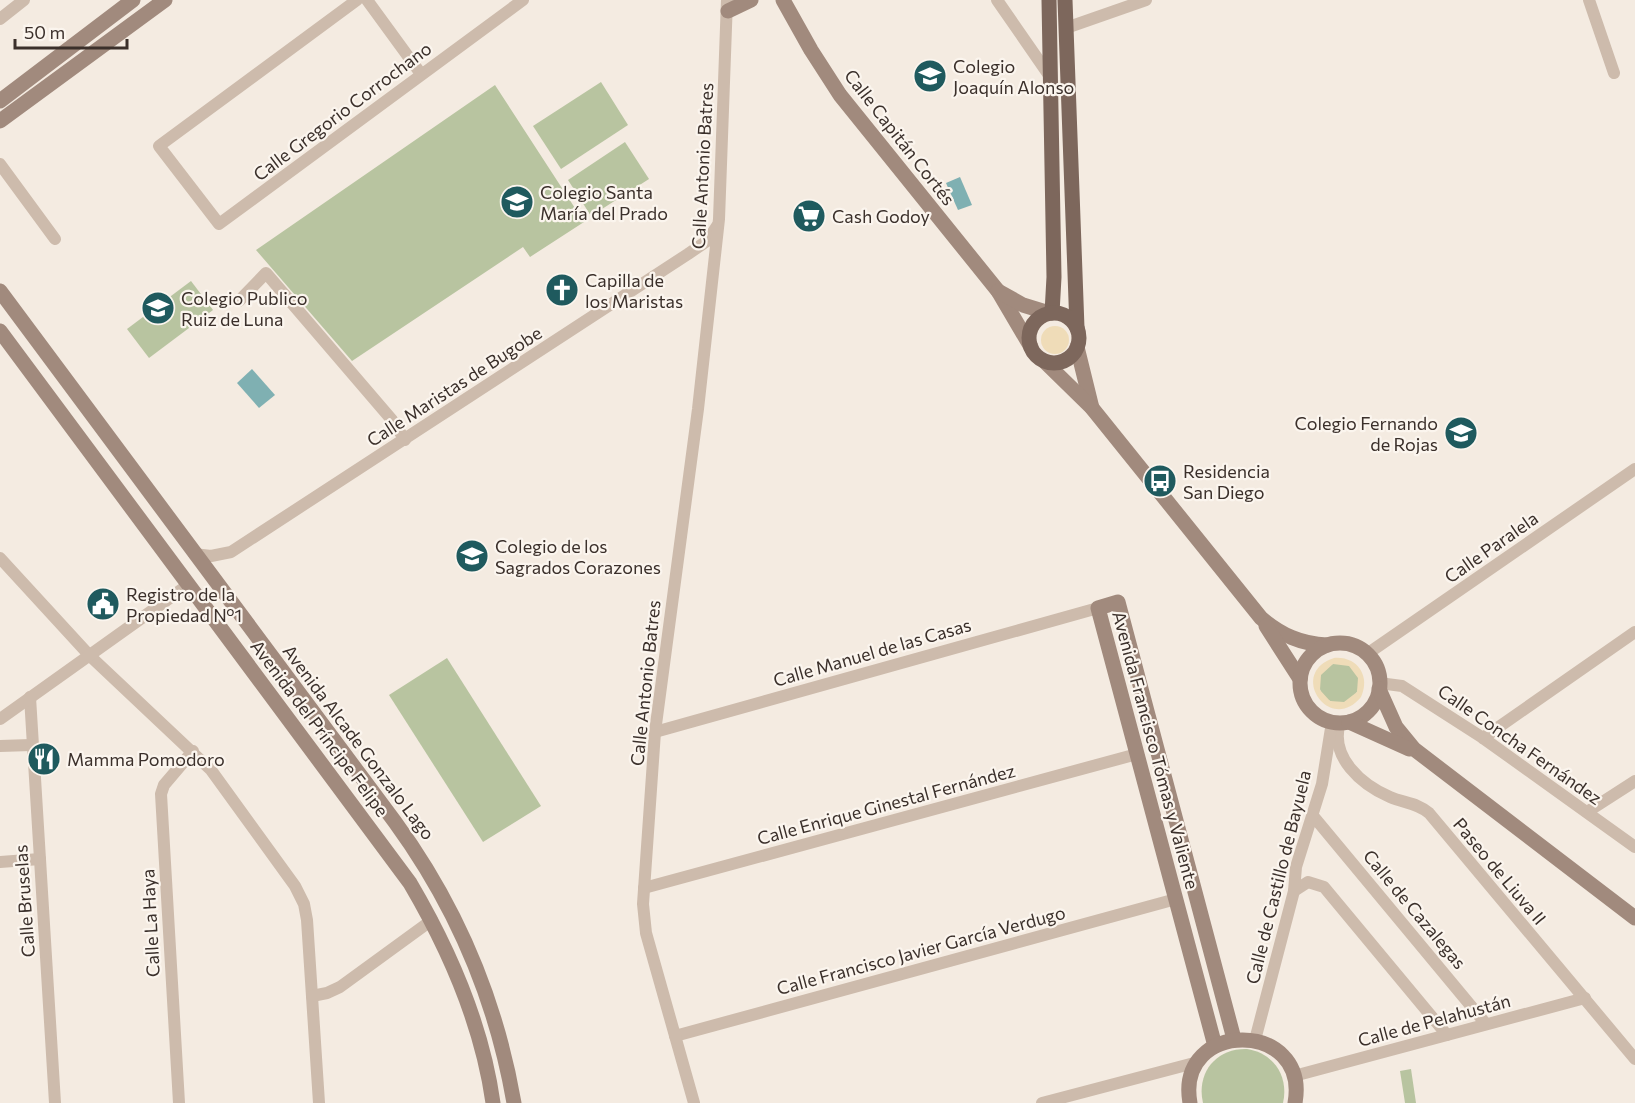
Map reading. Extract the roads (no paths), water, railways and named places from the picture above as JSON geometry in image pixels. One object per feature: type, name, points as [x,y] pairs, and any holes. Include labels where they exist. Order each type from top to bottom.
[{"type":"main road","points":[[1031,347],[1029,336],[1033,325],[1050,313],[1054,277],[1050,0]]},
{"type":"main road","points":[[1065,0],[1077,328]]},
{"type":"main road","name":"Calle Capitán Cortés","points":[[1050,313],[1067,316],[1077,328],[1077,347]]},
{"type":"main road","name":"Calle Capitán Cortés","points":[[1031,347],[1044,361]]},
{"type":"main road","points":[[1044,361],[1055,363],[1064,361],[1077,347]]},
{"type":"street","points":[[0,19],[24,0]]},
{"type":"street","points":[[0,101],[133,0]]},
{"type":"street","points":[[0,121],[165,0]]},
{"type":"street","name":"Calle Gregorio Corrochano","points":[[357,0],[159,146],[219,224],[523,0]]},
{"type":"street","points":[[367,0],[422,74]]},
{"type":"street","points":[[728,6],[751,0]]},
{"type":"street","points":[[997,0],[1051,78]]},
{"type":"street","points":[[1066,28],[1146,0]]},
{"type":"street","points":[[1589,0],[1614,73]]},
{"type":"street","name":"Calle Capitán Cortés","points":[[781,1],[840,95],[998,291],[1031,347]]},
{"type":"street","name":"Calle Antonio Batres","points":[[694,1103],[646,933],[644,888],[654,732],[698,409],[719,219],[728,6]]},
{"type":"street","points":[[0,164],[55,239]]},
{"type":"street","name":"Calle Maristas de Bugobe","points":[[194,554],[212,556],[231,552],[688,254],[707,241],[719,219]]},
{"type":"street","points":[[239,300],[266,273],[392,420],[405,440]]},
{"type":"street","points":[[0,291],[194,554]]},
{"type":"street","name":"Calle Capitán Cortés","points":[[998,291],[1023,305],[1050,313]]},
{"type":"street","name":"Avenida del Príncipe Felipe","points":[[0,331],[410,883],[432,920]]},
{"type":"street","name":"Calle Capitán Cortés","points":[[1077,347],[1092,408]]},
{"type":"street","name":"Calle Capitán Cortés","points":[[1044,361],[1092,408],[1272,627],[1284,635],[1307,643],[1348,644],[1367,654]]},
{"type":"street","name":"Calle Paralela","points":[[1367,654],[1635,469]]},
{"type":"street","name":"Avenida Alcade Gonzalo Lago","points":[[194,554],[395,822],[452,910],[480,975],[501,1042],[514,1103]]},
{"type":"street","points":[[0,558],[90,656],[211,770],[295,886],[304,904],[319,1103]]},
{"type":"street","points":[[0,719],[188,585]]},
{"type":"street","name":"Avenida Francisco Tómas y Valiente","points":[[1215,1046],[1098,608],[1118,602],[1234,1039]]},
{"type":"street","name":"Calle Capitán Cortés","points":[[1253,606],[1300,679],[1301,693],[1308,707],[1318,717],[1388,738],[1425,759]]},
{"type":"street","name":"Calle Manuel de las Casas","points":[[654,732],[1098,608]]},
{"type":"street","points":[[1483,738],[1635,632]]},
{"type":"street","points":[[1300,679],[1310,657],[1327,645]]},
{"type":"street","points":[[1367,654],[1376,668],[1379,686],[1396,727],[1425,759],[1635,918]]},
{"type":"street","points":[[1340,722],[1370,709],[1379,686]]},
{"type":"street","name":"Calle Concha Fernández","points":[[1379,686],[1402,686],[1483,738],[1635,847]]},
{"type":"street","name":"Calle Bruselas","points":[[30,697],[31,745],[55,1103]]},
{"type":"street","name":"Calle de Castillo de Bayuela","points":[[1255,1040],[1294,891],[1296,867],[1314,817],[1340,722]]},
{"type":"street","name":"Paseo de Liuva II","points":[[1340,722],[1337,742],[1342,756],[1351,768],[1381,793],[1419,805],[1429,813],[1635,1059]]},
{"type":"street","points":[[0,746],[31,745]]},
{"type":"street","name":"Calle La Haya","points":[[179,1103],[161,794],[164,785],[193,751]]},
{"type":"street","name":"Calle Enrique Ginestal Fernández","points":[[644,888],[1137,754]]},
{"type":"street","points":[[1587,812],[1635,781]]},
{"type":"street","name":"Calle de Cazalegas","points":[[1314,817],[1486,1024]]},
{"type":"street","points":[[0,862],[40,859]]},
{"type":"street","points":[[1294,891],[1308,882],[1324,887],[1447,1035]]},
{"type":"street","name":"Calle Francisco Javier García Verdugo","points":[[675,1036],[1176,899]]},
{"type":"street","points":[[312,996],[340,987],[432,920],[454,966],[475,1025],[493,1103]]},
{"type":"street","name":"Calle de Pelahustán","points":[[1294,1076],[1585,998]]},
{"type":"street","points":[[1190,1103],[1190,1080],[1198,1062],[1215,1046],[1234,1039],[1255,1040],[1279,1053],[1294,1076],[1295,1103]]},
{"type":"street","points":[[1042,1103],[1198,1062]]},
{"type":"water","points":[[960,177],[972,205],[958,210],[946,183]]},
{"type":"water","points":[[252,369],[275,395],[259,408],[237,383]]},
{"type":"place","name":"Colegio Joaquín Alonso","points":[[930,76]]},
{"type":"place","name":"Colegio Santa María del Prado","points":[[517,202]]},
{"type":"place","name":"Cash Godoy","points":[[809,216]]},
{"type":"place","name":"Capilla de los Maristas","points":[[562,290]]},
{"type":"place","name":"Colegio Publico Ruiz de Luna","points":[[158,308]]},
{"type":"place","name":"Colegio Fernando de Rojas","points":[[1461,433]]},
{"type":"place","name":"Residencia San Diego","points":[[1160,481]]},
{"type":"place","name":"Colegio de los Sagrados Corazones","points":[[472,556]]},
{"type":"place","name":"Registro de la Propiedad Nº1","points":[[103,604]]},
{"type":"place","name":"Mamma Pomodoro","points":[[44,759]]}]
